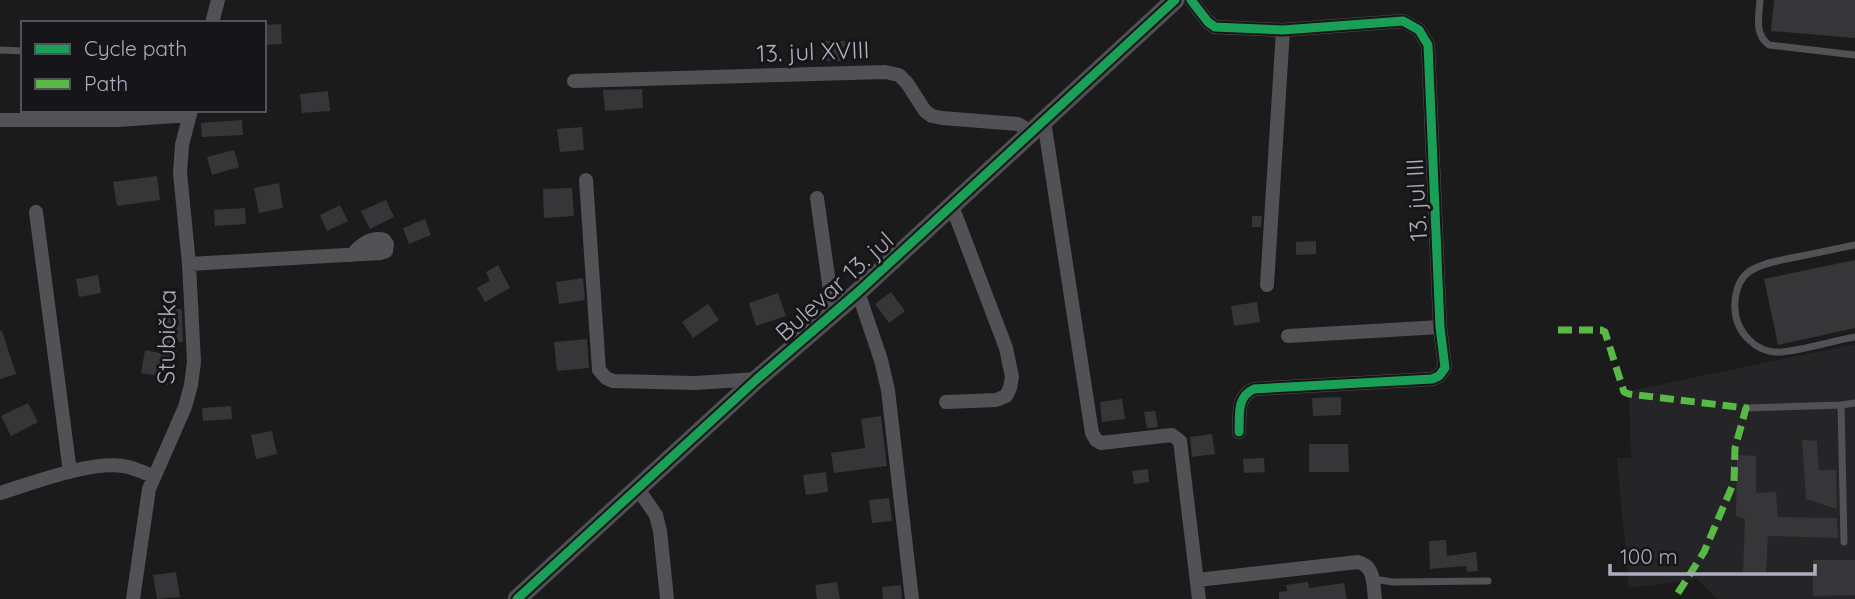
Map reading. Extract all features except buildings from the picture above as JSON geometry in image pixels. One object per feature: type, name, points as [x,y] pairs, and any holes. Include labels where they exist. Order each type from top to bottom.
[{"type":"street","points":[[213,21],[218,0]]},
{"type":"street","name":"Bulevar 13. jul","points":[[517,599],[757,379],[858,292],[1175,0]]},
{"type":"street","name":"13. jul III","points":[[1191,0],[1215,27],[1283,30],[1403,21],[1419,30],[1428,45],[1440,327],[1445,368],[1439,376],[1432,379],[1254,389],[1246,393],[1240,404],[1239,432]]},
{"type":"street","points":[[1267,285],[1283,30]]},
{"type":"street","name":"13. jul XVIII","points":[[574,81],[885,72],[899,75],[925,111],[932,116],[1038,126]]},
{"type":"street","points":[[0,120],[118,120],[190,113]]},
{"type":"street","name":"Stubička","points":[[133,599],[149,489],[185,407],[194,362],[189,264],[180,173],[182,145],[190,113]]},
{"type":"street","points":[[1038,126],[1092,433],[1101,443],[1172,435],[1180,441],[1199,599]]},
{"type":"street","points":[[586,180],[599,370],[613,381],[695,383],[757,379]]},
{"type":"street","points":[[817,198],[833,312]]},
{"type":"street","points":[[946,402],[996,400],[1006,396],[1012,377],[1006,348],[952,206]]},
{"type":"street","points":[[36,212],[70,472]]},
{"type":"street","points":[[189,264],[352,255]]},
{"type":"street","points":[[858,292],[888,390],[912,599]]},
{"type":"street","points":[[1288,336],[1440,327]]},
{"type":"street","points":[[0,493],[70,472],[101,466],[123,466],[154,476]]},
{"type":"street","points":[[639,489],[656,515],[667,599]]},
{"type":"street","points":[[1197,580],[1358,562],[1365,564],[1371,571],[1375,599]]},
{"type":"lane","points":[[1760,0],[1758,28],[1761,38],[1769,45],[1855,55]]},
{"type":"lane","points":[[0,50],[21,51]]},
{"type":"lane","points":[[1855,245],[1762,264],[1744,275],[1734,303],[1739,327],[1752,343],[1764,349],[1781,352],[1855,337]]},
{"type":"lane","points":[[1746,408],[1855,403]]},
{"type":"lane","points":[[1841,405],[1844,542]]},
{"type":"lane","points":[[1373,579],[1393,582],[1489,581]]},
{"type":"shaded area","points":[[1855,344],[1855,599],[1717,599],[1697,579],[1629,588],[1617,458],[1631,458],[1629,391]]},
{"type":"marked path","points":[[1558,330],[1605,332],[1624,392],[1746,408],[1735,448],[1734,482],[1704,552],[1676,596]]},
{"type":"cycle path","points":[[517,599],[757,379],[858,292],[1175,0]]},
{"type":"cycle path","points":[[1191,0],[1215,27],[1283,30],[1403,21],[1419,30],[1428,45],[1440,327],[1445,368],[1439,376],[1432,379],[1254,389],[1248,392],[1242,402],[1239,432]]}]
